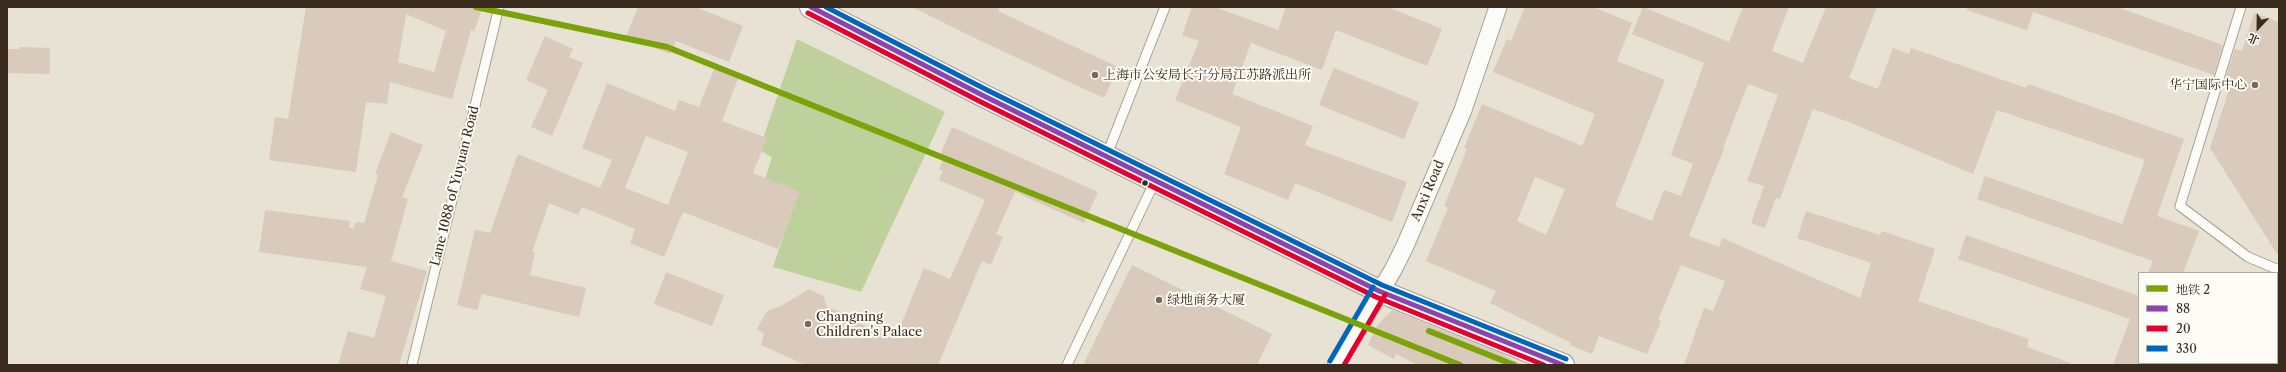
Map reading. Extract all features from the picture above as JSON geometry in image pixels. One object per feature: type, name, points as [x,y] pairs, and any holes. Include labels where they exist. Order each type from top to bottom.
[{"type":"main road","points":[[811,7],[1106,157],[1379,291],[1563,365]]},
{"type":"street","name":"Anxi Road","points":[[1336,365],[1379,291],[1393,270],[1405,246],[1463,110],[1498,7]]},
{"type":"lane","name":"Lane 1088 of Yuyuan Road","points":[[412,365],[499,7]]},
{"type":"lane","points":[[1106,157],[1165,7]]},
{"type":"lane","points":[[2241,7],[2180,206],[2248,257],[2279,270]]},
{"type":"lane","points":[[1067,365],[1156,181]]},
{"type":"green space","points":[[797,39],[945,112],[861,292],[773,267],[794,205],[762,189],[772,157],[759,150]]},
{"type":"building","points":[[306,7],[483,7],[474,31],[471,30],[452,99],[390,82],[387,104],[366,102],[356,172],[269,160],[275,117],[288,119]],"holes":[[[406,14],[446,31],[434,72],[398,62]]]},
{"type":"building","points":[[638,7],[695,7],[743,26],[729,62],[676,41],[670,54],[626,37]]},
{"type":"building","points":[[912,7],[1000,7],[998,11],[1118,67],[1104,98],[983,42]]},
{"type":"building","points":[[1192,7],[1215,7],[1278,30],[1286,7],[1388,7],[1442,29],[1427,66],[1336,30],[1322,70],[1251,43],[1232,94],[1313,126],[1305,145],[1407,182],[1392,222],[1295,183],[1288,200],[1224,174],[1241,127],[1175,100],[1199,41],[1182,35]]},
{"type":"building","points":[[1525,7],[1593,7],[1632,23],[1617,61],[1665,80],[1615,206],[1652,221],[1664,190],[1681,196],[1693,164],[1671,155],[1704,63],[1632,34],[1643,7],[1729,42],[1743,7],[1789,7],[1772,51],[1803,63],[1826,7],[1877,7],[1849,78],[1878,89],[1893,48],[1909,54],[1911,48],[2026,88],[2028,84],[2184,139],[2157,216],[2199,231],[2183,272],[2148,272],[2153,261],[1977,199],[1985,176],[2122,224],[2145,160],[1997,110],[1973,174],[1851,123],[1813,109],[1780,199],[1776,198],[1765,228],[1751,223],[1764,186],[1747,181],[1778,95],[1748,84],[1689,236],[1719,247],[1722,238],[1860,298],[1871,263],[1797,238],[1806,211],[1880,235],[1882,231],[1935,249],[1918,301],[2029,339],[2027,347],[2070,363],[2070,365],[1684,365],[1704,308],[1713,311],[1725,281],[1681,265],[1658,320],[1661,321],[1647,354],[1599,336],[1592,354],[1570,345],[1571,343],[1490,303],[1496,291],[1426,261],[1448,208],[1444,206],[1467,149],[1464,148],[1482,104],[1582,146],[1595,114],[1493,72],[1507,39],[1511,41]],"holes":[[[1535,177],[1565,189],[1546,235],[1517,221]]]},
{"type":"building","points":[[1967,7],[2117,7],[2223,45],[2214,75],[2033,12],[2027,30],[1967,10]]},
{"type":"building","name":"华宁国际中心","points":[[2254,13],[2279,22],[2279,257],[2210,148],[2232,81],[2225,79],[2235,49],[2242,51]]},
{"type":"building","points":[[545,36],[573,49],[569,57],[583,63],[552,136],[531,127],[548,90],[526,80]]},
{"type":"building","points":[[19,47],[50,48],[50,74],[7,73],[7,49],[19,49]]},
{"type":"building","points":[[716,64],[740,73],[722,121],[767,138],[753,173],[800,192],[778,249],[683,212],[664,257],[630,243],[635,229],[582,207],[578,215],[549,203],[532,252],[535,252],[530,275],[586,288],[579,317],[482,294],[477,310],[457,305],[475,230],[490,233],[518,154],[600,188],[612,160],[582,148],[607,83],[675,111],[679,100],[699,107]],"holes":[[[646,136],[688,152],[668,205],[625,188]]]},
{"type":"building","points":[[1334,68],[1419,102],[1404,139],[1319,105]]},
{"type":"building","points":[[952,127],[1098,192],[1084,223],[1015,192],[996,234],[1003,237],[991,265],[982,261],[938,365],[806,365],[761,345],[764,334],[757,329],[767,311],[781,306],[809,289],[823,296],[827,307],[857,318],[856,322],[895,339],[924,268],[950,279],[985,200],[939,180],[943,171],[939,169],[944,157],[940,155]]},
{"type":"building","points":[[391,132],[423,145],[402,197],[408,199],[391,261],[427,271],[399,365],[338,365],[348,331],[374,338],[386,296],[360,289],[367,267],[259,252],[265,210],[350,221],[349,227],[353,229],[356,222],[364,223],[378,175],[375,174]]},
{"type":"building","points":[[1966,235],[2138,296],[2139,365],[2113,365],[2130,319],[1958,259]]},
{"type":"building","name":"绿地商务大厦","points":[[1132,265],[1272,334],[1257,365],[1083,365]]},
{"type":"building","points":[[666,272],[724,295],[712,326],[654,304]]},
{"type":"building","points":[[1392,310],[1502,354],[1523,365],[1417,365],[1396,354],[1394,359],[1368,345],[1377,326]]},
{"type":"metro line","name":"2","points":[[476,7],[667,47],[1460,365]]},
{"type":"metro line","name":"2","points":[[1429,331],[1514,365]]},
{"type":"transit line","name":"88","points":[[811,7],[984,96],[1379,291],[1563,365]]},
{"type":"transit line","name":"330","points":[[826,7],[987,90],[1382,285],[1566,359]]},
{"type":"transit line","name":"20","points":[[808,13],[981,102],[1376,297],[1544,365]]},
{"type":"transit line","name":"330","points":[[1330,361],[1373,287]]},
{"type":"transit line","name":"20","points":[[1344,365],[1385,295]]},
{"type":"place","name":"上海市公安局长宁分局江苏路派出所","points":[[1095,75]]},
{"type":"place","name":"华宁国际中心","points":[[2255,85]]},
{"type":"place","name":"绿地商务大厦","points":[[1159,300]]},
{"type":"place","name":"Changning Children's Palace","points":[[808,324]]}]
